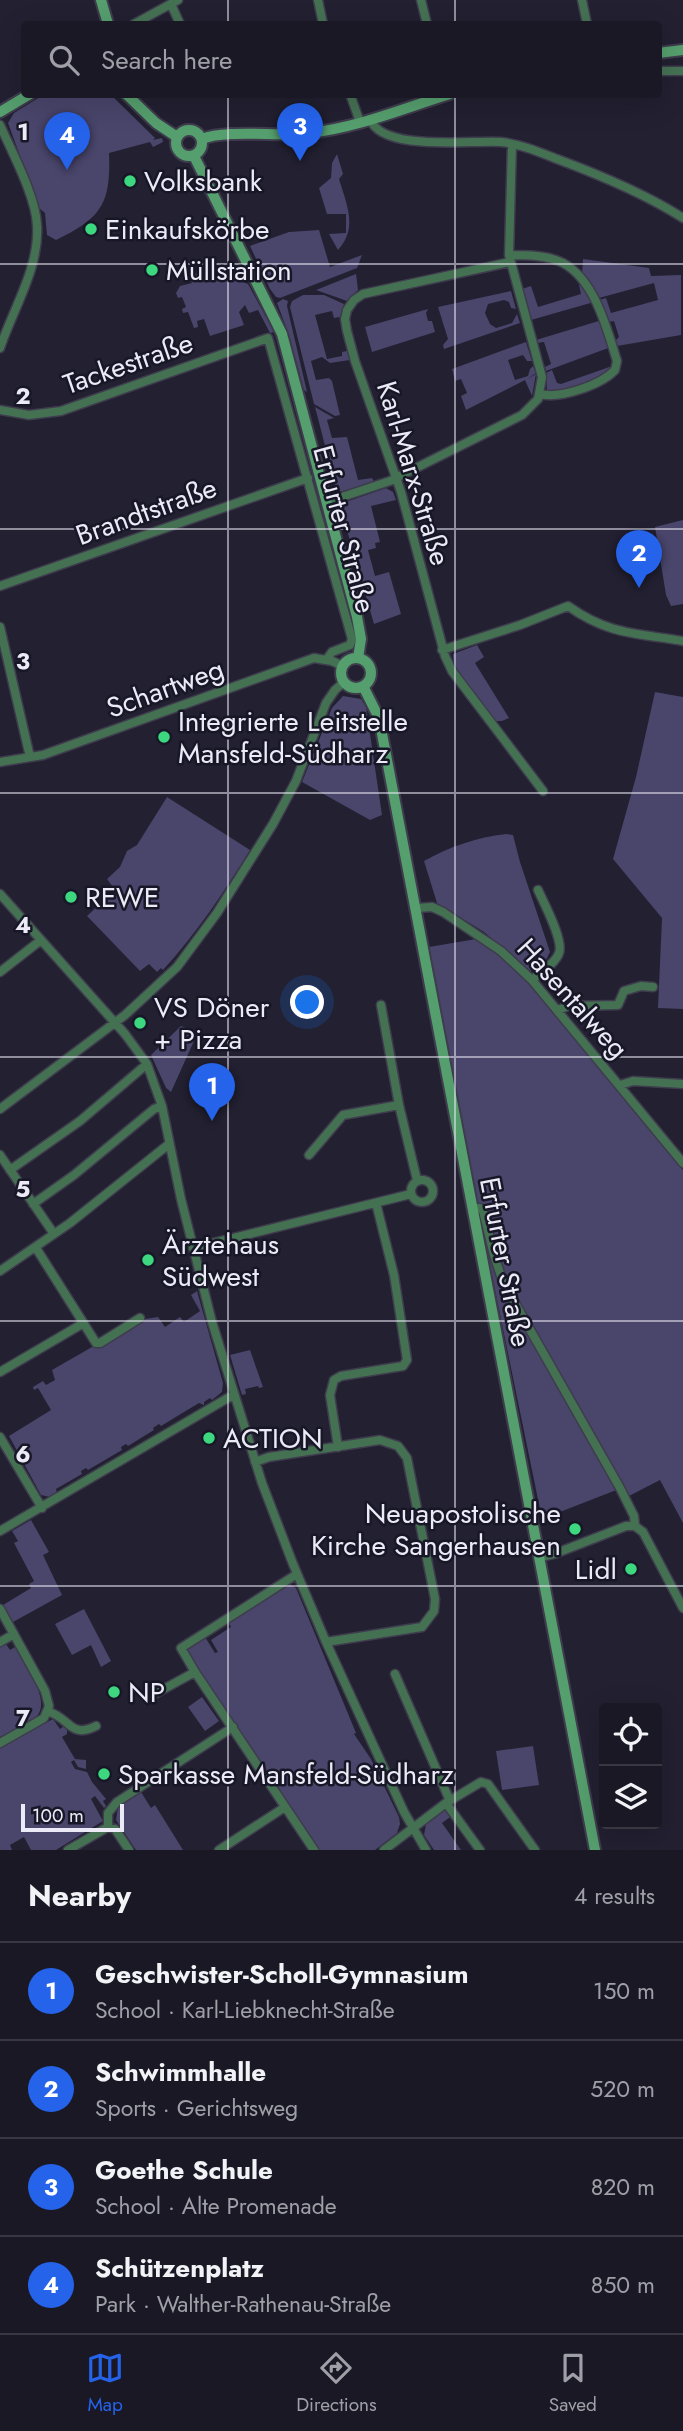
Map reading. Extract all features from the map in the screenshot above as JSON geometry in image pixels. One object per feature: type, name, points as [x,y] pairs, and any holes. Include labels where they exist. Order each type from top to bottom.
[{"type":"main road","points":[[101,0],[107,21]]},
{"type":"main road","points":[[662,53],[683,50]]},
{"type":"main road","points":[[0,112],[23,98]]},
{"type":"main road","points":[[130,98],[156,123],[177,137]]},
{"type":"main road","points":[[202,139],[217,135],[304,134],[365,120],[437,98]]},
{"type":"main road","points":[[189,130],[198,133],[202,139],[201,149],[194,156],[186,156],[180,153],[176,146],[177,137],[189,130]]},
{"type":"main road","name":"Erfurter Straße","points":[[194,156],[280,327],[359,623],[361,639],[358,658]]},
{"type":"main road","points":[[358,658],[365,662],[370,670],[369,679],[363,686],[353,688],[344,682],[341,674],[343,666],[351,659],[358,658]]},
{"type":"main road","name":"Erfurter Straße","points":[[363,686],[378,712],[595,1850]]},
{"type":"street","points":[[318,0],[322,21]]},
{"type":"street","points":[[421,0],[426,21]]},
{"type":"street","points":[[582,0],[586,21]]},
{"type":"street","points":[[140,21],[175,2],[179,21]]},
{"type":"street","points":[[662,71],[683,71]]},
{"type":"street","points":[[351,98],[365,120],[381,133],[436,143],[512,144],[621,186],[683,218]]},
{"type":"street","points":[[0,125],[29,195],[37,224],[33,259],[0,348]]},
{"type":"street","points":[[327,502],[396,478],[519,417],[535,404],[540,394],[542,373],[509,258],[512,144]]},
{"type":"street","points":[[509,258],[552,259],[574,271],[598,303],[617,361],[615,370],[600,381],[557,396],[540,394]]},
{"type":"street","name":"Karl-Marx-Straße","points":[[509,258],[357,296],[349,305],[345,322],[352,351],[396,478],[442,650],[452,671],[543,791]]},
{"type":"street","name":"Erfurter Straße","points":[[268,338],[352,639],[348,646],[332,652],[327,659]]},
{"type":"street","name":"Tackestraße","points":[[0,410],[29,415],[61,411],[268,338]]},
{"type":"street","points":[[285,397],[298,394]]},
{"type":"street","name":"Brandtstraße","points":[[0,586],[308,478]]},
{"type":"street","points":[[442,650],[520,625],[568,606],[615,631],[683,642]]},
{"type":"street","points":[[0,627],[30,757]]},
{"type":"street","points":[[327,659],[343,666]]},
{"type":"street","name":"Schartweg","points":[[0,762],[43,755],[310,660],[327,659]]},
{"type":"street","points":[[0,1110],[115,1023],[177,967],[217,913],[273,824],[296,781],[326,703],[344,682]]},
{"type":"street","points":[[532,980],[556,958],[560,950],[558,938],[538,890]]},
{"type":"street","points":[[0,894],[115,1023],[147,1064],[162,1107],[193,1248],[233,1395],[255,1462],[326,1642],[413,1828],[426,1850]]},
{"type":"street","name":"Hasentalweg","points":[[417,908],[432,907],[449,915],[501,951],[532,980],[683,1163]]},
{"type":"street","points":[[0,972],[41,940]]},
{"type":"street","points":[[558,1010],[568,1006],[618,1005],[624,991],[641,986],[653,987]]},
{"type":"street","points":[[381,1006],[399,1105],[417,1180]]},
{"type":"street","points":[[10,1170],[80,1121],[147,1064]]},
{"type":"street","name":"Hasentalweg","points":[[620,1085],[633,1081],[683,1084]]},
{"type":"street","points":[[309,1155],[343,1115],[399,1105]]},
{"type":"street","points":[[33,1204],[74,1175],[154,1109],[162,1107]]},
{"type":"street","points":[[0,1271],[36,1248],[169,1144]]},
{"type":"street","points":[[0,1155],[54,1234]]},
{"type":"street","points":[[417,1180],[430,1183],[432,1194],[429,1199],[421,1202],[411,1194],[412,1185],[417,1180]]},
{"type":"street","points":[[193,1248],[411,1194]]},
{"type":"street","points":[[338,1447],[330,1394],[334,1380],[341,1376],[405,1364],[407,1355],[394,1275],[376,1203]]},
{"type":"street","points":[[472,1208],[483,1211],[503,1282],[620,1488],[634,1516],[635,1525],[643,1532],[683,1608]]},
{"type":"street","points":[[36,1248],[96,1343],[140,1318]]},
{"type":"street","points":[[0,1373],[82,1324]]},
{"type":"street","points":[[0,1531],[233,1395]]},
{"type":"street","points":[[0,1437],[42,1508]]},
{"type":"street","points":[[255,1462],[269,1457],[384,1440],[398,1446],[405,1454],[435,1599],[434,1611],[422,1627],[326,1642]]},
{"type":"street","points":[[541,1557],[625,1526],[635,1525]]},
{"type":"street","points":[[297,1574],[181,1648],[314,1850]]},
{"type":"street","points":[[0,1609],[46,1692],[49,1712],[42,1720],[0,1743]]},
{"type":"street","points":[[0,1642],[14,1634]]},
{"type":"street","points":[[151,1696],[195,1672]]},
{"type":"street","points":[[395,1674],[448,1802],[480,1850]]},
{"type":"street","points":[[49,1712],[57,1714],[76,1730],[87,1730],[96,1726]]},
{"type":"street","points":[[108,1827],[108,1812],[116,1803],[233,1727]]},
{"type":"street","points":[[384,1850],[448,1802],[481,1782],[488,1784],[536,1850]]},
{"type":"street","points":[[219,1850],[285,1807]]},
{"type":"street","points":[[68,1850],[108,1827],[115,1829],[130,1850]]},
{"type":"shaded area","points":[[38,98],[114,98],[155,138],[153,140],[162,138],[163,142],[153,147],[150,142],[109,153],[108,185],[100,207],[84,224],[56,240],[47,235],[45,213],[39,208],[8,123],[14,113]]},
{"type":"shaded area","points":[[337,154],[343,174],[339,179],[349,216],[348,233],[338,250],[329,234],[346,233],[346,214],[327,214],[319,188],[331,178],[332,163]]},
{"type":"shaded area","points":[[319,230],[330,267],[362,255],[357,268],[280,298],[276,297],[250,246],[289,232]]},
{"type":"shaded area","points":[[583,259],[649,268],[651,276],[681,275],[681,335],[617,346],[615,341],[619,337],[614,321],[608,322],[599,300],[606,298],[611,313],[658,300],[654,283],[599,298],[582,275]]},
{"type":"shaded area","points":[[204,271],[214,279],[248,284],[274,332],[270,333],[258,310],[249,313],[245,305],[239,312],[244,325],[210,336],[204,319],[197,321],[198,327],[194,328],[188,312],[183,313],[182,309],[186,307],[182,297],[178,298],[176,293],[180,286],[192,283],[189,276]]},
{"type":"shaded area","points":[[356,274],[358,290],[347,301],[316,290]]},
{"type":"shaded area","points":[[579,285],[594,302],[531,320],[522,289],[531,286],[538,307],[581,294]]},
{"type":"shaded area","points":[[511,291],[516,309],[511,308],[509,302],[504,300],[488,304],[485,313],[490,324],[496,328],[512,323],[517,314],[520,323],[444,349],[443,345],[448,339],[438,307]]},
{"type":"shaded area","points":[[303,295],[324,295],[344,304],[340,317],[334,318],[332,311],[315,315],[327,359],[342,356],[342,352],[347,351],[350,360],[330,363],[322,357],[311,361],[316,380],[329,378],[332,381],[340,415],[335,416],[314,404],[290,307],[292,301]]},
{"type":"shaded area","points":[[283,299],[288,301],[307,392],[304,390],[277,303]]},
{"type":"shaded area","points":[[428,309],[428,321],[432,321],[435,332],[372,352],[365,327]]},
{"type":"shaded area","points":[[602,320],[611,347],[546,371],[545,367],[551,364],[544,342],[537,343],[536,340]]},
{"type":"shaded area","points":[[526,342],[532,361],[527,361],[523,355],[508,360],[515,380],[528,376],[533,366],[536,373],[527,379],[536,374],[532,396],[525,380],[466,410],[461,396],[467,393],[461,379],[455,381],[452,369]]},
{"type":"shaded area","points":[[615,365],[594,381],[575,388],[547,392],[546,373],[552,370],[557,383],[561,384]]},
{"type":"shaded area","points":[[315,407],[334,418],[327,420],[332,438],[347,437],[358,480],[372,478],[374,482],[337,492]]},
{"type":"shaded area","points":[[386,488],[393,492],[396,500],[371,506],[380,542],[375,543],[376,548],[368,550],[375,576],[389,572],[401,614],[374,624],[340,506]]},
{"type":"shaded area","points":[[683,520],[683,604],[671,606],[666,595],[655,527]]},
{"type":"shaded area","points":[[477,645],[484,657],[475,663],[509,718],[502,721],[496,721],[473,695],[453,660],[453,654]]},
{"type":"shaded area","points":[[655,692],[683,697],[683,1009],[658,1008],[662,918],[613,859],[636,777]]},
{"type":"shaded area","points":[[343,696],[361,699],[366,707],[382,815],[370,820],[302,782],[332,708]]},
{"type":"shaded area","points":[[167,797],[250,850],[210,912],[163,970],[161,968],[157,972],[149,964],[140,971],[87,916],[115,890],[107,879],[120,867],[127,851],[137,845]]},
{"type":"shaded area","points":[[506,834],[513,835],[550,952],[540,967],[530,971],[484,932],[437,903],[424,861],[464,843]]},
{"type":"shaded area","points":[[476,939],[510,963],[585,1048],[683,1170],[683,1523],[660,1480],[629,1496],[624,1487],[542,1519],[477,1202],[429,947]]},
{"type":"shaded area","points":[[181,1026],[198,1032],[171,1092],[166,1088],[151,1055]]},
{"type":"shaded area","points":[[197,1291],[223,1383],[222,1392],[212,1400],[210,1398],[204,1402],[204,1405],[199,1403],[161,1426],[159,1424],[128,1446],[126,1444],[121,1447],[122,1450],[88,1470],[86,1468],[81,1471],[82,1474],[56,1489],[57,1494],[50,1497],[41,1495],[9,1436],[51,1410],[38,1388],[34,1390],[33,1387],[43,1381],[46,1385],[55,1380],[52,1370],[139,1320],[158,1317],[165,1327],[180,1317],[184,1322],[200,1311],[191,1295]]},
{"type":"shaded area","points":[[250,1350],[263,1387],[245,1389],[246,1394],[242,1395],[230,1355]]},
{"type":"shaded area","points":[[31,1520],[49,1552],[43,1555],[62,1595],[13,1622],[3,1605],[31,1588],[29,1584],[34,1581],[14,1543],[18,1541],[12,1531]]},
{"type":"shaded area","points":[[289,1584],[296,1588],[356,1733],[354,1734],[371,1759],[399,1817],[397,1833],[375,1850],[316,1850],[188,1657],[188,1648],[205,1637],[215,1653],[218,1652],[211,1640],[231,1627],[228,1622]]},
{"type":"shaded area","points":[[84,1609],[111,1661],[101,1667],[91,1645],[72,1655],[55,1624]]},
{"type":"shaded area","points":[[10,1638],[11,1641],[6,1644],[10,1650],[15,1647],[36,1683],[41,1703],[35,1718],[0,1737],[0,1644]]},
{"type":"shaded area","points":[[202,1697],[219,1721],[205,1731],[188,1707]]},
{"type":"shaded area","points":[[53,1719],[60,1729],[64,1726],[67,1728],[67,1734],[62,1737],[75,1759],[86,1760],[86,1769],[78,1767],[74,1760],[71,1762],[75,1769],[87,1772],[106,1799],[103,1801],[106,1806],[104,1808],[95,1796],[91,1799],[103,1821],[56,1850],[31,1850],[24,1837],[10,1845],[12,1850],[0,1850],[0,1748]]},
{"type":"shaded area","points":[[533,1746],[539,1785],[502,1790],[496,1751]]},
{"type":"shaded area","points":[[141,1792],[151,1808],[155,1805],[183,1850],[136,1850],[116,1820],[118,1807]]},
{"type":"shaded area","points":[[446,1809],[453,1815],[442,1823],[461,1850],[434,1850],[424,1835],[426,1824]]},
{"type":"place","name":"Goethe Schule","points":[[300,161]]},
{"type":"place","name":"Schützenplatz","points":[[67,170]]},
{"type":"place","name":"Volksbank","points":[[130,181]]},
{"type":"place","name":"Einkaufskörbe","points":[[91,229]]},
{"type":"place","name":"Müllstation","points":[[152,270]]},
{"type":"place","name":"Schwimmhalle","points":[[639,588]]},
{"type":"place","name":"Integrierte Leitstelle Mansfeld-Südharz","points":[[164,737]]},
{"type":"place","name":"REWE","points":[[71,897]]},
{"type":"place","name":"VS Döner + Pizza","points":[[140,1023]]},
{"type":"place","name":"Geschwister-Scholl-Gymnasium","points":[[212,1121]]},
{"type":"place","name":"Ärztehaus Südwest","points":[[148,1260]]},
{"type":"place","name":"ACTION","points":[[209,1438]]},
{"type":"place","name":"Neuapostolische Kirche Sangerhausen","points":[[575,1529]]},
{"type":"place","name":"Lidl","points":[[631,1569]]},
{"type":"place","name":"NP","points":[[114,1692]]},
{"type":"place","name":"Sparkasse Mansfeld-Südharz","points":[[104,1774]]}]
